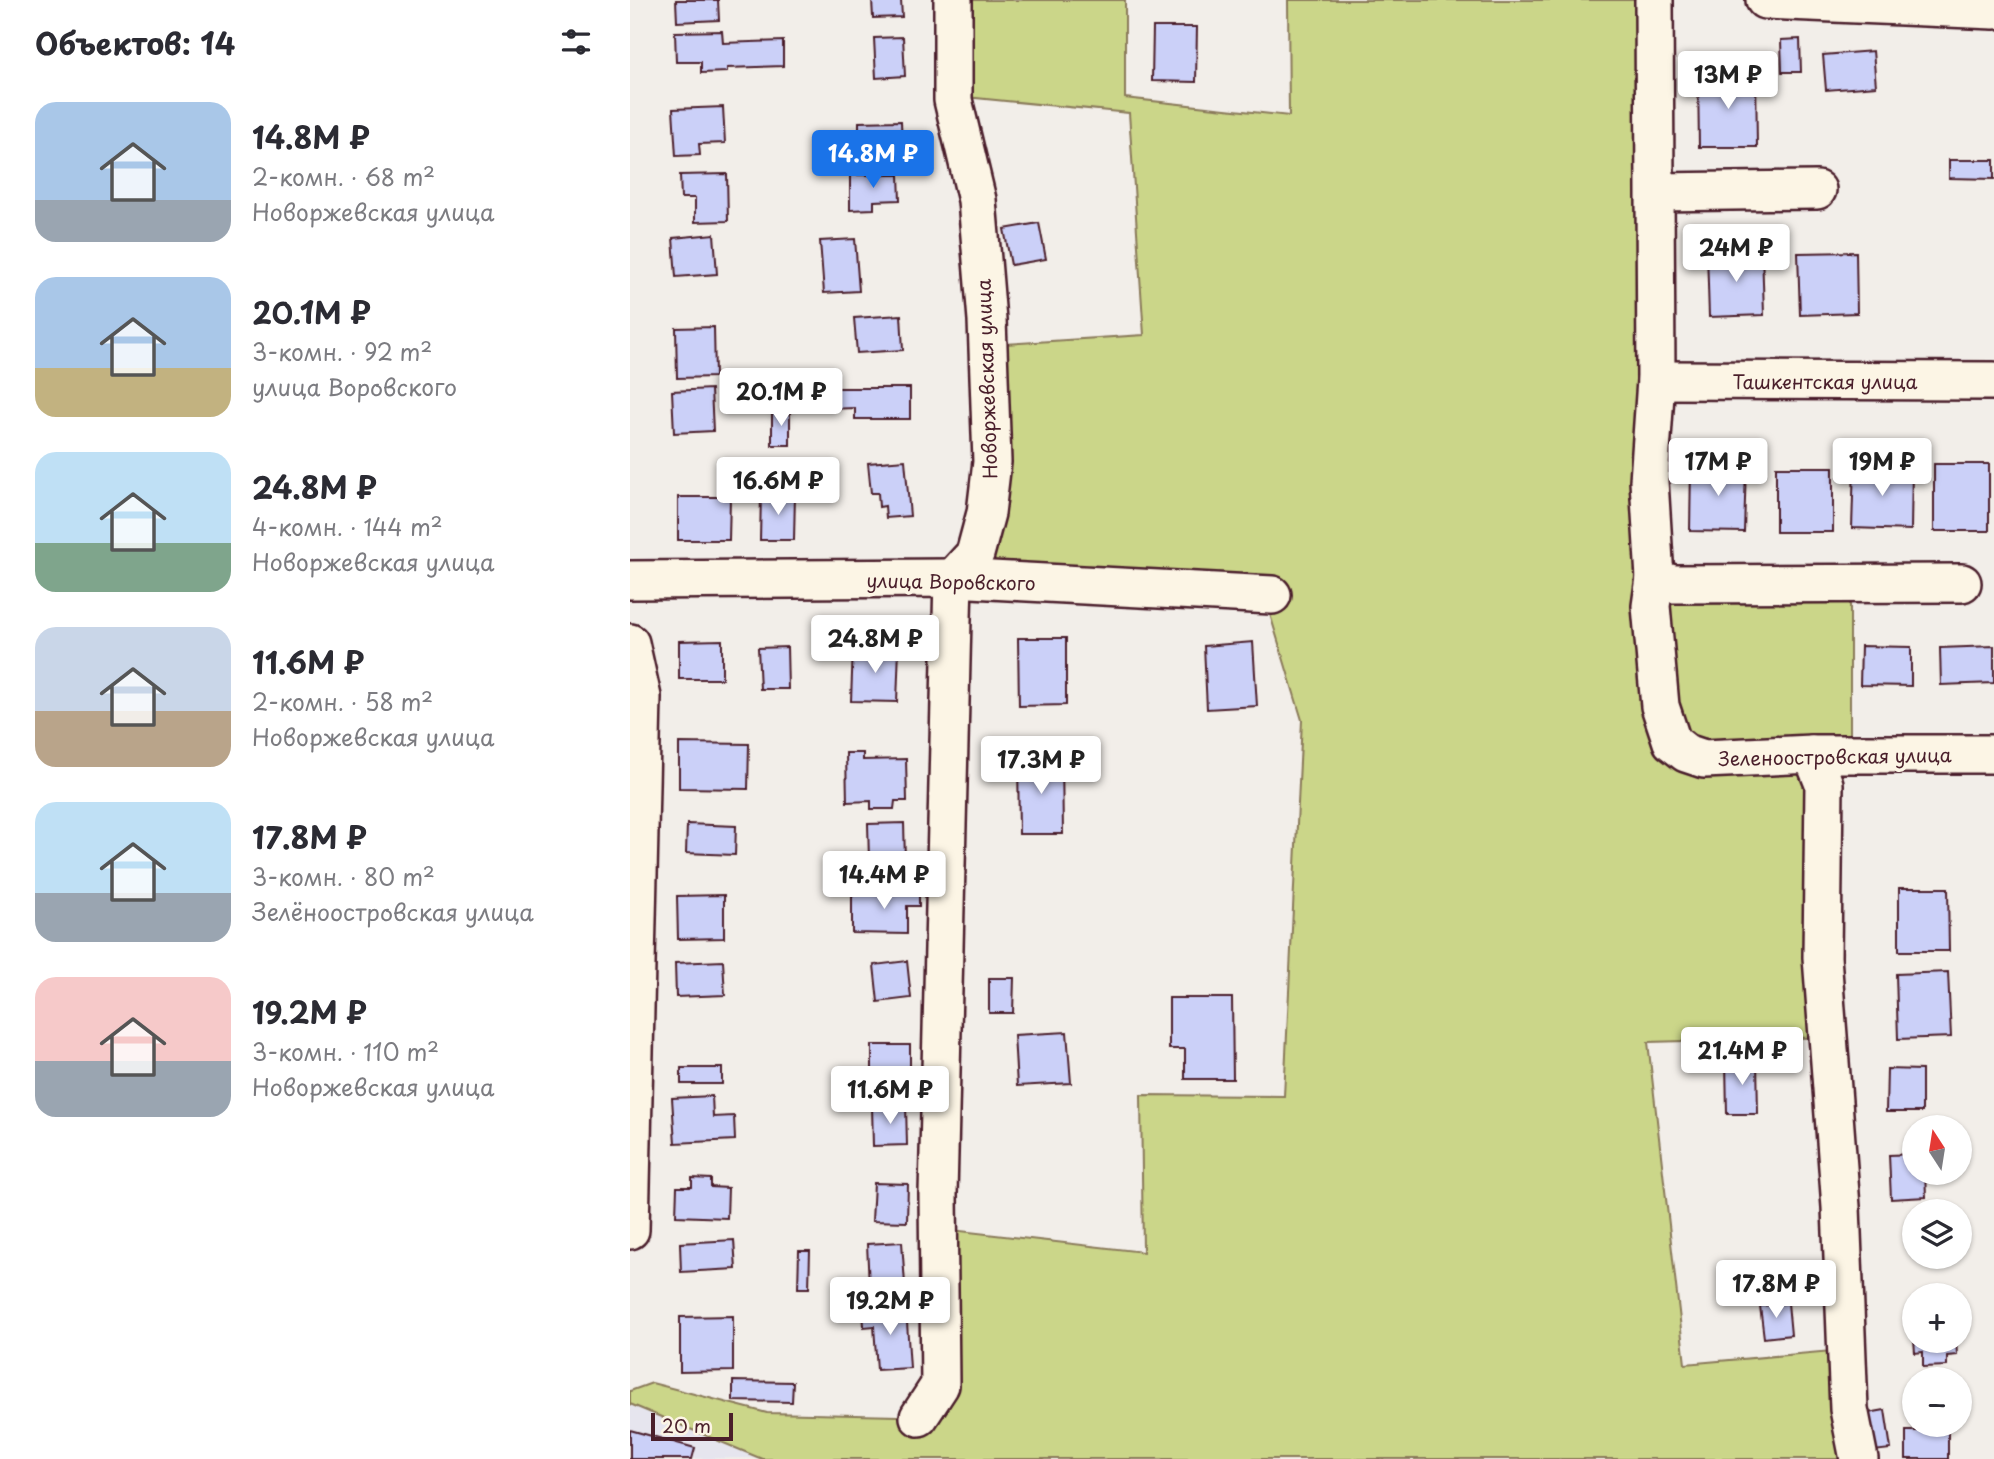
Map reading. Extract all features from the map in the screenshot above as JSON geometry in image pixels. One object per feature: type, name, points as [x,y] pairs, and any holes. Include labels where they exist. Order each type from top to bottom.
[{"type":"street","name":"Новоржевская улица","points":[[953,0],[953,100],[977,200],[987,320],[992,462],[986,513],[975,554],[953,578]]},
{"type":"street","name":"Зеленоостровская улица","points":[[1654,0],[1656,380],[1649,481],[1655,578],[1651,606],[1660,706],[1672,742],[1686,752],[1704,759],[1812,754],[1991,754]]},
{"type":"street","points":[[1765,0],[1994,10]]},
{"type":"street","points":[[1656,192],[1817,190]]},
{"type":"street","name":"Ташкентская улица","points":[[1656,380],[1994,381]]},
{"type":"street","name":"улица Воровского","points":[[630,580],[953,578],[1272,595]]},
{"type":"street","points":[[919,1417],[940,1385],[938,1194],[953,578]]},
{"type":"street","points":[[1655,578],[1673,583],[1962,583]]},
{"type":"street","points":[[630,643],[642,698],[630,1230]]},
{"type":"street","points":[[1812,754],[1824,785],[1822,957],[1841,1207],[1849,1409],[1859,1459]]},
{"type":"shaded area","points":[[630,1404],[763,1458],[630,1459]]},
{"type":"green space","points":[[968,0],[1125,0],[1125,98],[1289,116],[1288,0],[1646,0],[1641,565],[1850,594],[1850,741],[1840,780],[1832,1037],[1648,1042],[1685,1364],[1843,1350],[1864,1459],[762,1459],[630,1404],[630,1391],[652,1383],[767,1413],[899,1416],[924,1404],[952,1230],[1143,1252],[1141,1095],[1284,1096],[1302,720],[1269,611],[981,586],[994,557],[1005,344],[1144,335],[1129,113],[966,97]]},
{"type":"building","points":[[676,0],[718,0],[719,20],[677,22]]},
{"type":"building","points":[[872,0],[901,0],[902,17],[873,18]]},
{"type":"building","points":[[1153,27],[1197,27],[1196,82],[1152,81]]},
{"type":"building","points":[[722,31],[723,43],[783,41],[783,66],[727,68],[727,72],[701,73],[701,62],[676,62],[675,32]]},
{"type":"building","points":[[903,37],[905,76],[876,78],[874,38]]},
{"type":"building","points":[[1800,39],[1801,72],[1782,72],[1781,40]]},
{"type":"building","points":[[1873,51],[1876,86],[1826,90],[1823,55]]},
{"type":"building","points":[[1756,74],[1757,147],[1699,147],[1698,75]]},
{"type":"building","points":[[723,107],[725,143],[699,144],[700,155],[676,156],[673,109]]},
{"type":"building","points":[[901,121],[902,147],[859,147],[859,122]]},
{"type":"building","points":[[1949,160],[1994,160],[1994,179],[1949,178]]},
{"type":"building","points":[[727,174],[728,221],[695,222],[695,198],[681,198],[680,175]]},
{"type":"building","points":[[850,175],[899,175],[900,200],[874,201],[874,209],[850,210]]},
{"type":"building","points":[[1039,223],[1046,259],[1011,265],[1004,229]]},
{"type":"building","points":[[714,234],[717,274],[676,277],[673,238]]},
{"type":"building","points":[[855,239],[859,291],[824,293],[820,241]]},
{"type":"building","points":[[1762,250],[1764,315],[1709,317],[1707,252]]},
{"type":"building","points":[[1856,252],[1857,313],[1800,315],[1798,253]]},
{"type":"building","points":[[901,315],[903,350],[857,353],[854,318]]},
{"type":"building","points":[[714,327],[715,377],[677,378],[676,328]]},
{"type":"building","points":[[828,388],[910,388],[910,419],[855,419],[855,408],[828,409]]},
{"type":"building","points":[[711,389],[713,431],[674,433],[672,391]]},
{"type":"building","points":[[772,411],[790,411],[790,445],[772,445]]},
{"type":"building","points":[[905,460],[910,516],[886,518],[885,506],[879,507],[878,493],[871,493],[868,463]]},
{"type":"building","points":[[1934,464],[1989,464],[1989,531],[1934,531]]},
{"type":"building","points":[[1691,465],[1746,466],[1744,532],[1690,531]]},
{"type":"building","points":[[1854,465],[1912,467],[1911,530],[1852,528]]},
{"type":"building","points":[[1776,467],[1833,467],[1833,532],[1776,532]]},
{"type":"building","points":[[761,494],[795,494],[794,540],[760,540]]},
{"type":"building","points":[[678,497],[730,497],[729,540],[678,540]]},
{"type":"building","points":[[1018,638],[1066,638],[1066,705],[1019,706]]},
{"type":"building","points":[[722,640],[722,679],[679,679],[679,641]]},
{"type":"building","points":[[1253,642],[1257,706],[1207,709],[1204,646]]},
{"type":"building","points":[[1861,646],[1911,647],[1911,686],[1860,685]]},
{"type":"building","points":[[1994,646],[1994,683],[1941,685],[1940,648]]},
{"type":"building","points":[[787,647],[788,689],[760,689],[758,648]]},
{"type":"building","points":[[853,647],[899,648],[897,702],[851,701]]},
{"type":"building","points":[[679,743],[749,744],[748,789],[679,788]]},
{"type":"building","points":[[846,753],[863,753],[863,760],[906,759],[907,801],[895,801],[894,809],[871,809],[871,801],[847,802]]},
{"type":"building","points":[[1062,757],[1063,834],[1019,834],[1018,758]]},
{"type":"building","points":[[904,823],[905,860],[869,860],[868,824]]},
{"type":"building","points":[[687,824],[736,826],[735,855],[686,853]]},
{"type":"building","points":[[883,886],[919,886],[919,906],[907,906],[907,934],[852,933],[852,895],[883,895]]},
{"type":"building","points":[[1899,888],[1948,888],[1949,951],[1899,951]]},
{"type":"building","points":[[724,895],[724,938],[678,939],[677,896]]},
{"type":"building","points":[[723,961],[725,995],[676,997],[675,963]]},
{"type":"building","points":[[907,961],[911,998],[878,1002],[874,965]]},
{"type":"building","points":[[1948,972],[1951,1037],[1898,1039],[1896,974]]},
{"type":"building","points":[[989,978],[1014,978],[1013,1013],[989,1013]]},
{"type":"building","points":[[1169,998],[1232,998],[1233,1079],[1185,1079],[1185,1049],[1169,1049]]},
{"type":"building","points":[[1067,1032],[1071,1083],[1017,1086],[1014,1035]]},
{"type":"building","points":[[872,1045],[910,1045],[910,1088],[872,1088]]},
{"type":"building","points":[[1757,1060],[1758,1114],[1727,1114],[1726,1061]]},
{"type":"building","points":[[681,1068],[722,1068],[722,1084],[681,1084]]},
{"type":"building","points":[[1887,1069],[1922,1070],[1922,1112],[1886,1112]]},
{"type":"building","points":[[712,1096],[713,1117],[734,1116],[735,1140],[675,1143],[672,1098]]},
{"type":"building","points":[[906,1105],[907,1145],[873,1146],[872,1106]]},
{"type":"building","points":[[1902,1154],[1902,1185],[1926,1185],[1926,1197],[1891,1199],[1889,1155]]},
{"type":"building","points":[[692,1178],[711,1179],[711,1187],[728,1188],[727,1218],[676,1216],[677,1187],[692,1187]]},
{"type":"building","points":[[874,1183],[908,1184],[907,1222],[872,1221]]},
{"type":"building","points":[[734,1240],[736,1269],[681,1272],[680,1243]]},
{"type":"building","points":[[902,1242],[905,1284],[869,1286],[867,1244]]},
{"type":"building","points":[[799,1251],[810,1251],[809,1288],[798,1288]]},
{"type":"building","points":[[1788,1303],[1791,1335],[1764,1338],[1760,1306]]},
{"type":"building","points":[[906,1307],[910,1368],[877,1370],[874,1326],[864,1327],[863,1309]]},
{"type":"building","points":[[733,1316],[733,1371],[680,1372],[680,1317]]},
{"type":"building","points":[[1923,1353],[1957,1353],[1947,1356],[1947,1366],[1923,1367]]},
{"type":"building","points":[[733,1381],[793,1382],[792,1402],[733,1401]]},
{"type":"building","points":[[1885,1410],[1891,1449],[1874,1451],[1868,1413]]},
{"type":"building","points":[[630,1430],[695,1448],[692,1459],[630,1459]]},
{"type":"building","points":[[1906,1437],[1948,1437],[1948,1459],[1906,1459]]}]
